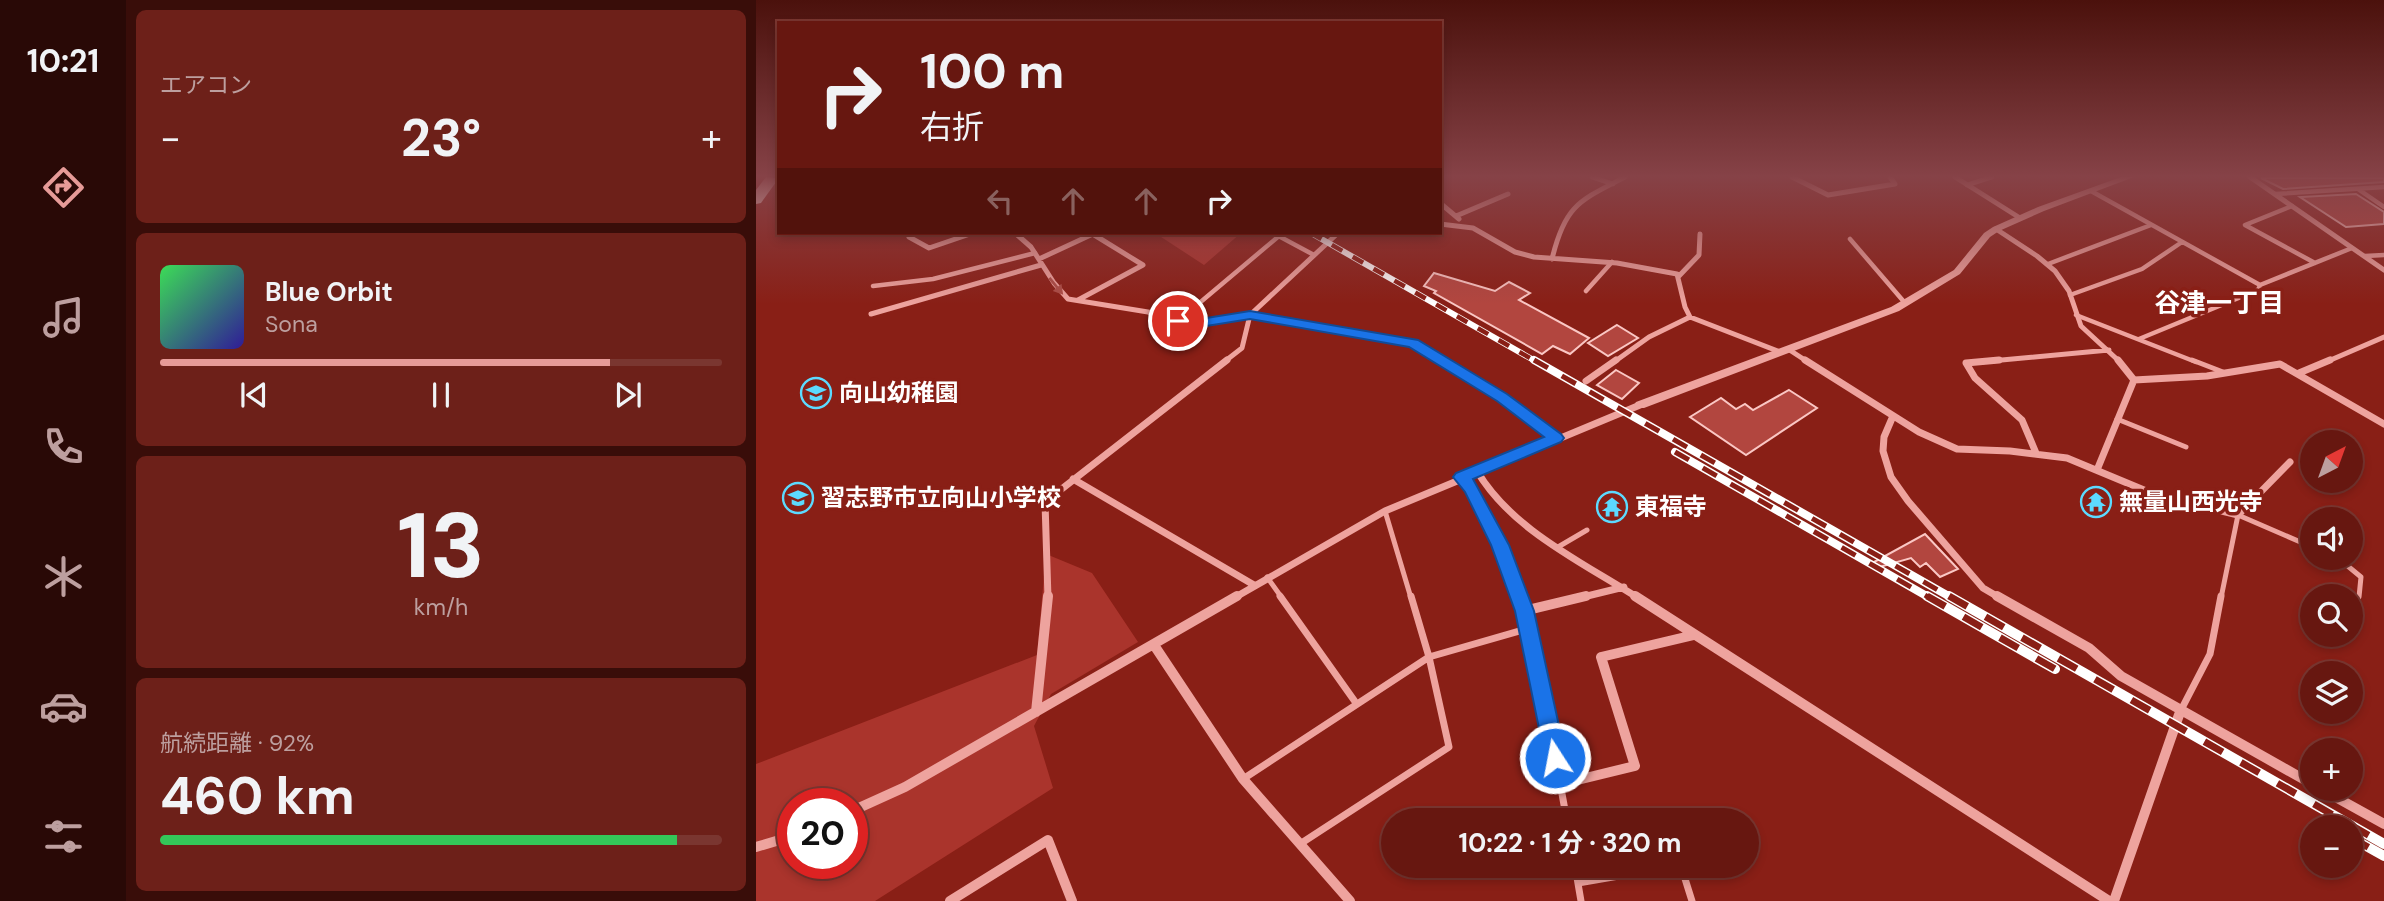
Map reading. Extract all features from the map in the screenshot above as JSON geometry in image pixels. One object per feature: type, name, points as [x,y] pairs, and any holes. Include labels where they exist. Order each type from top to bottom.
[{"type":"street","points":[[1459,219],[1464,225],[1515,252],[1552,259],[1658,268],[1679,276]]},
{"type":"street","points":[[1552,259],[1564,219]]},
{"type":"street","points":[[868,804],[905,788],[1385,511],[1556,438],[1905,303],[1957,272],[1987,235],[2019,219]]},
{"type":"street","points":[[2311,219],[2384,270]]},
{"type":"street","points":[[1442,223],[1464,225]]},
{"type":"street","points":[[1996,229],[2048,264],[2070,295],[2084,329],[2126,365],[2134,380]]},
{"type":"street","points":[[1679,276],[1699,255],[1700,234]]},
{"type":"street","points":[[909,237],[929,248],[967,235]]},
{"type":"street","points":[[1017,235],[1039,259],[1057,290],[1068,299],[1136,309],[1194,324],[1250,315],[1413,344],[1502,398],[1556,438]]},
{"type":"street","points":[[871,314],[1039,259],[1089,235]]},
{"type":"street","points":[[1077,300],[1143,265],[1096,235]]},
{"type":"street","points":[[1036,712],[1048,601],[1045,502],[1242,348],[1250,315],[1336,235]]},
{"type":"street","points":[[1679,276],[1685,313],[1690,317],[1784,351],[1919,432],[1957,449],[2036,453],[2067,458],[2156,495],[2238,515],[2290,461]]},
{"type":"street","points":[[1586,381],[1649,337],[1690,317]]},
{"type":"street","points":[[2299,373],[2384,337]]},
{"type":"street","points":[[2036,453],[2022,420],[1975,379],[1966,363],[2109,350]]},
{"type":"street","points":[[2134,380],[2172,380],[2229,374],[2280,364],[2384,424]]},
{"type":"street","points":[[2097,470],[2134,380]]},
{"type":"street","points":[[1893,416],[1884,437],[1883,451],[1891,477],[1908,501],[1983,588],[2089,648],[2121,676],[2180,712],[2300,777]]},
{"type":"street","points":[[1477,471],[1486,489],[1505,510],[1558,547],[2111,901],[2180,712]]},
{"type":"street","points":[[1073,479],[1254,585]]},
{"type":"street","points":[[1524,611],[1624,587]]},
{"type":"street","points":[[1561,784],[1635,766],[1601,657],[1694,635]]},
{"type":"street","points":[[1154,645],[1243,779],[1350,901]]},
{"type":"street","points":[[2343,801],[2384,824]]},
{"type":"street","points":[[950,901],[1048,840],[1072,901]]},
{"type":"street","points":[[756,847],[777,841]]},
{"type":"lane","points":[[2140,219],[2260,285]]},
{"type":"lane","points":[[2260,219],[2245,225],[2315,263]]},
{"type":"lane","points":[[2048,264],[2151,225]]},
{"type":"lane","points":[[1178,321],[1279,236],[1314,256]]},
{"type":"lane","points":[[1850,239],[1905,303]]},
{"type":"lane","points":[[2070,295],[2142,270],[2182,242]]},
{"type":"lane","points":[[2139,340],[2258,290],[2260,285],[2353,248]]},
{"type":"lane","points":[[2365,256],[2384,255]]},
{"type":"lane","points":[[873,286],[933,279],[1039,259]]},
{"type":"lane","points":[[1586,291],[1612,262]]},
{"type":"lane","points":[[2076,315],[2229,374]]},
{"type":"lane","points":[[2117,419],[2186,447]]},
{"type":"lane","points":[[1461,477],[1471,488],[1500,545],[1530,628],[1565,808]]},
{"type":"lane","points":[[1300,844],[1449,747],[1429,657],[1385,511]]},
{"type":"lane","points":[[2180,712],[2210,654],[2238,515],[2300,542]]},
{"type":"lane","points":[[1558,547],[1587,530]]},
{"type":"lane","points":[[1267,577],[1356,704]]},
{"type":"lane","points":[[1243,779],[1429,657],[1530,628]]},
{"type":"lane","points":[[1577,878],[1581,901]]},
{"type":"lane","points":[[1578,883],[1608,878]]},
{"type":"lane","points":[[1683,878],[1692,901]]},
{"type":"shaded area","points":[[1158,235],[1239,235],[1204,265]]},
{"type":"shaded area","points":[[1046,554],[1092,573],[1138,642],[1051,694],[1034,726],[1053,788],[875,901],[756,901],[756,764],[1037,655]]},
{"type":"building","points":[[2334,219],[2384,219],[2384,224],[2346,227]]},
{"type":"building","points":[[1434,273],[1495,291],[1509,282],[1530,293],[1519,300],[1589,338],[1570,354],[1553,346],[1542,354],[1424,286]]},
{"type":"building","points":[[1617,325],[1638,338],[1608,356],[1588,343]]},
{"type":"building","points":[[1616,370],[1639,383],[1622,399],[1597,385]]},
{"type":"building","points":[[1789,390],[1817,408],[1746,455],[1690,417],[1721,398],[1736,409],[1745,404],[1753,410]]},
{"type":"building","points":[[1925,534],[1958,569],[1940,577],[1926,563],[1920,567],[1911,558],[1876,568],[1874,562]]},
{"type":"railway","points":[[1315,235],[1537,362]]},
{"type":"railway","points":[[1534,360],[1952,598]]},
{"type":"railway","points":[[1675,452],[1930,598]]},
{"type":"railway","points":[[1927,596],[2055,669]]},
{"type":"railway","points":[[1949,596],[2384,844]]},
{"type":"railway","points":[[2363,844],[2384,856]]},
{"type":"place","name":"向山幼稚園","points":[[816,393]]},
{"type":"place","name":"習志野市立向山小学校","points":[[798,498]]},
{"type":"place","name":"無量山西光寺","points":[[2096,502]]},
{"type":"place","name":"東福寺","points":[[1612,507]]},
{"type":"district","name":"谷津一丁目","points":[[2219,303]]},
{"type":"route","points":[[1178,321],[1194,324],[1250,315],[1413,344],[1502,398],[1556,438],[1461,477],[1471,488],[1500,545],[1530,628],[1555,758]]}]
